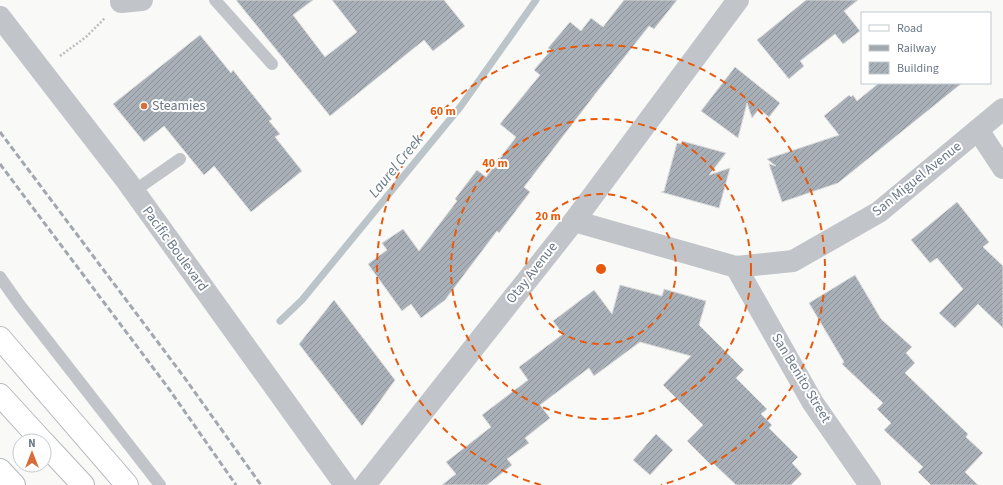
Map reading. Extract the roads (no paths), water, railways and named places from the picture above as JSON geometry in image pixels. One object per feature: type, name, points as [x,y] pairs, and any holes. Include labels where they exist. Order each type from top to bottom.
[{"type":"main road","points":[[0,338],[127,485]]},
{"type":"main road","points":[[0,395],[35,433]]},
{"type":"main road","points":[[52,452],[83,485]]},
{"type":"main road","points":[[0,470],[14,485]]},
{"type":"street","points":[[121,2],[142,0]]},
{"type":"street","name":"Otay Avenue","points":[[365,485],[574,221],[738,0]]},
{"type":"street","name":"Pacific Boulevard","points":[[0,16],[134,191],[344,485]]},
{"type":"street","name":"San Miguel Avenue","points":[[574,221],[736,267],[793,261],[879,212],[1003,109]]},
{"type":"street","points":[[978,130],[1003,168]]},
{"type":"street","name":"San Benito Street","points":[[736,267],[813,403],[870,485]]},
{"type":"lane","points":[[215,0],[272,64]]},
{"type":"lane","points":[[134,191],[180,159]]},
{"type":"lane","points":[[0,277],[19,304],[160,485]]},
{"type":"waterway","name":"Laurel Creek","points":[[280,321],[302,300],[461,106],[536,0]]},
{"type":"railway","points":[[0,132],[184,377],[261,485]]},
{"type":"railway","points":[[0,164],[169,389],[236,485]]},
{"type":"place","name":"Steamies","points":[[144,106]]}]
